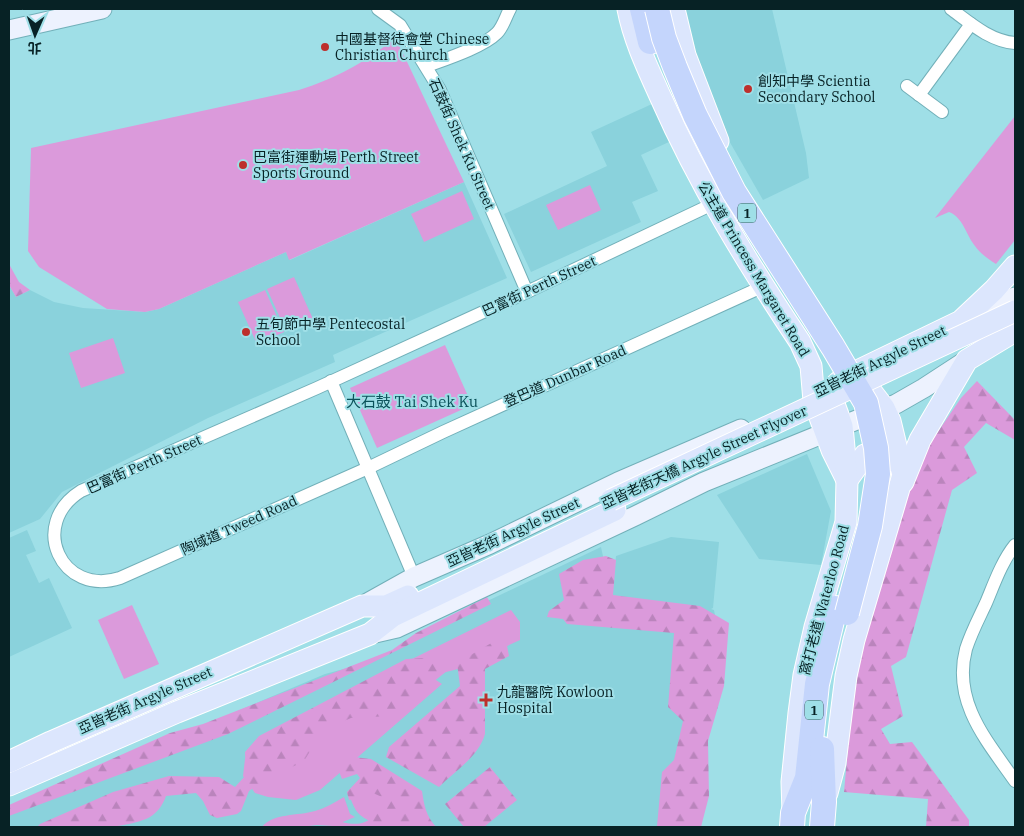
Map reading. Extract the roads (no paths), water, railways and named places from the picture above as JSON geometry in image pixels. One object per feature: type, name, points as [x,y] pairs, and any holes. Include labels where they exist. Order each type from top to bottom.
[{"type":"highway","name":"公主道 Princess Margaret Road","points":[[642,9],[650,42],[660,71],[700,159],[741,232],[831,372],[850,407],[858,430],[864,455],[863,504],[841,610]]},
{"type":"highway","name":"公主道 Princess Margaret Road","points":[[657,9],[664,38],[695,115],[734,192],[828,339],[866,403],[876,448],[878,474],[870,526],[841,610]]},
{"type":"highway","name":"窩打老道 Waterloo Road","points":[[822,827],[824,802],[822,757],[825,718],[841,610]]},
{"type":"highway","name":"窩打老道 Waterloo Road","points":[[793,820],[807,778],[817,684],[841,610]]},
{"type":"main road","points":[[9,30],[56,14],[102,9]]},
{"type":"main road","name":"公主道 Princess Margaret Road","points":[[628,9],[638,44],[678,136],[713,203],[800,342],[811,366],[813,394]]},
{"type":"main road","points":[[674,9],[685,55],[718,142],[849,375],[884,408]]},
{"type":"main road","points":[[649,70],[651,58],[658,50],[670,49],[685,55]]},
{"type":"main road","points":[[961,321],[994,290],[1015,266]]},
{"type":"main road","name":"亞皆老街 Argyle Street","points":[[9,762],[362,606],[414,577],[490,544],[618,482],[790,407],[849,375],[1015,297]]},
{"type":"main road","name":"亞皆老街天橋 Argyle Street Flyover","points":[[370,634],[389,611],[1015,311]]},
{"type":"main road","name":"窩打老道 Waterloo Road","points":[[899,492],[920,440],[974,355],[986,342],[987,328],[982,322],[961,321]]},
{"type":"main road","name":"亞皆老街天橋 Argyle Street Flyover","points":[[362,606],[389,611],[614,510],[1015,323]]},
{"type":"main road","name":"亞皆老街 Argyle Street","points":[[9,785],[370,634],[397,628],[704,482],[896,404],[974,355],[1015,332]]},
{"type":"main road","points":[[834,429],[835,386],[849,375]]},
{"type":"main road","points":[[813,394],[814,401],[834,429]]},
{"type":"main road","name":"窩打老道 Waterloo Road","points":[[824,802],[835,763],[846,676],[854,640],[903,476],[890,421],[884,408]]},
{"type":"main road","name":"窩打老道 Waterloo Road","points":[[793,820],[792,782],[801,694],[815,627],[846,522],[847,480],[834,429]]},
{"type":"main road","points":[[847,480],[865,455],[874,454],[883,457],[895,462],[902,468]]},
{"type":"street","name":"石鼓街 Shek Ku Street","points":[[378,9],[400,25],[427,66],[440,90],[527,292]]},
{"type":"street","points":[[427,66],[465,51],[490,38],[501,28],[510,9]]},
{"type":"street","points":[[950,9],[970,24],[997,39],[1015,42]]},
{"type":"street","points":[[918,95],[970,24]]},
{"type":"street","points":[[907,86],[942,112]]},
{"type":"street","name":"巴富街 Perth Street","points":[[110,581],[93,581],[77,575],[61,559],[56,548],[54,537],[56,520],[64,505],[81,491],[527,292],[713,203],[734,198],[748,198]]},
{"type":"street","name":"登巴道 Dunbar Road","points":[[368,468],[764,286]]},
{"type":"street","points":[[331,381],[414,577]]},
{"type":"street","name":"陶域道 Tweed Road","points":[[110,581],[368,468]]},
{"type":"street","points":[[1013,550],[974,629],[966,650],[963,672],[965,694],[971,716],[982,735],[1015,781]]},
{"type":"place","name":"中國基督徒會堂 Chinese Christian Church","points":[[325,47]]},
{"type":"place","name":"創知中學 Scientia Secondary School","points":[[748,89]]},
{"type":"place","name":"巴富街運動場 Perth Street Sports Ground","points":[[243,165]]},
{"type":"place","name":"五旬節中學 Pentecostal School","points":[[246,332]]},
{"type":"place","name":"九龍醫院 Kowloon Hospital","points":[[486,700]]},
{"type":"district","name":"大石鼓 Tai Shek Ku","points":[[412,401]]}]
